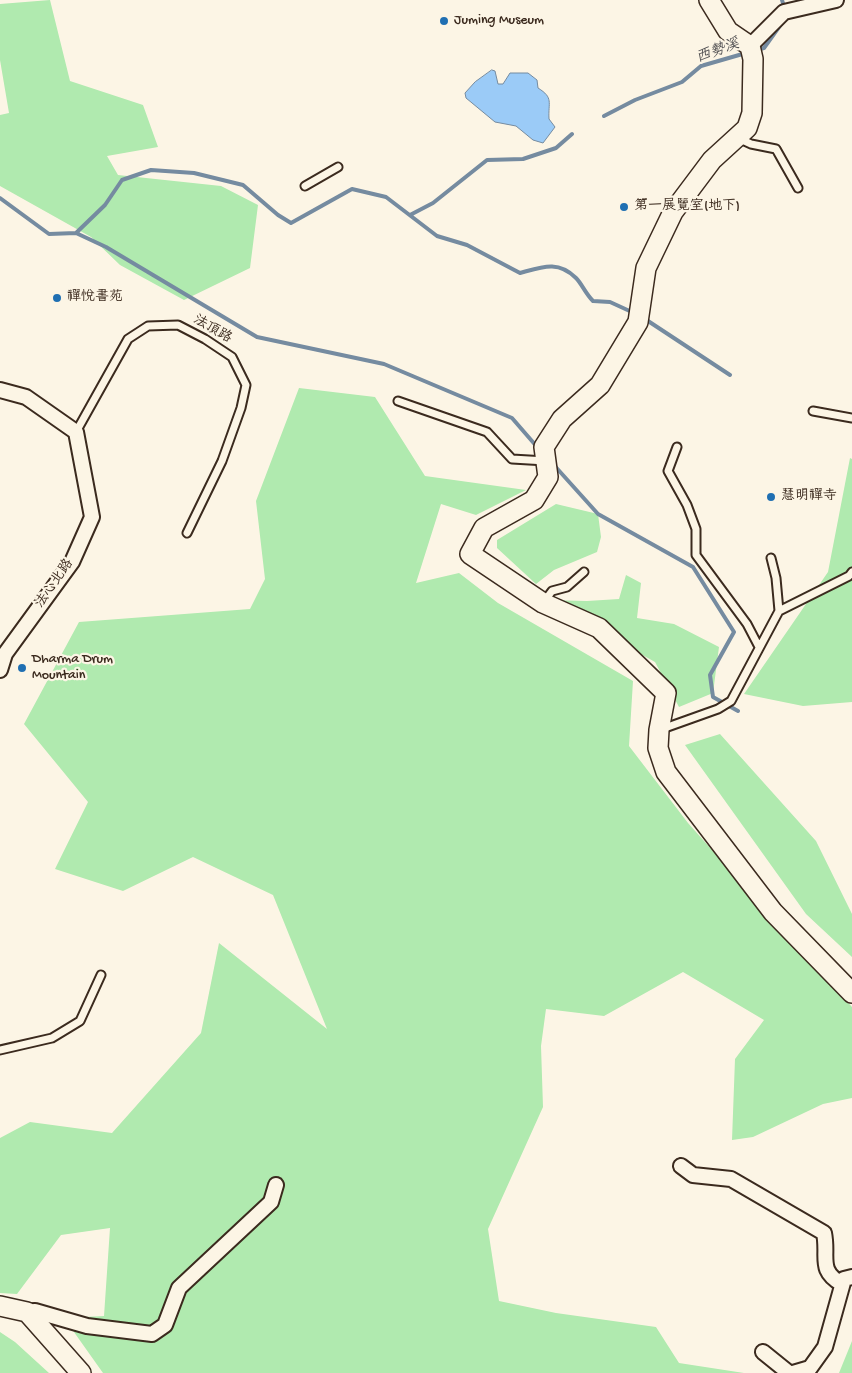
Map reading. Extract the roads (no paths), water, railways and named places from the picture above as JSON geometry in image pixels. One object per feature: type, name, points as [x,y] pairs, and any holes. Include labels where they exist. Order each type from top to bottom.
[{"type":"street","points":[[709,0],[728,31],[750,46],[753,66],[752,113],[747,128],[712,160],[673,212],[646,268],[638,322],[600,385],[562,419],[544,447],[548,477],[534,500],[484,528],[470,554],[543,603],[599,628],[666,693],[659,730],[658,748],[666,772],[773,912],[852,993]]},
{"type":"street","points":[[750,46],[784,12],[836,0]]},
{"type":"street","points":[[0,390],[26,397],[76,432]]},
{"type":"street","name":"法心北路","points":[[0,670],[5,654],[72,562],[92,517],[76,432]]},
{"type":"street","points":[[681,1166],[693,1175],[731,1180],[824,1233],[825,1267],[830,1277],[847,1281],[825,1347],[810,1368],[793,1373]]},
{"type":"street","points":[[0,1306],[35,1312],[87,1326],[152,1334],[164,1325],[179,1288],[271,1202],[276,1185]]},
{"type":"street","points":[[27,1312],[81,1373]]},
{"type":"street","points":[[763,1352],[789,1373]]},
{"type":"lane","points":[[738,138],[751,144],[776,149],[798,188]]},
{"type":"lane","points":[[305,186],[338,167]]},
{"type":"lane","name":"法頂路","points":[[76,432],[128,339],[148,326],[178,325],[206,339],[232,357],[246,384],[241,408],[222,460],[187,533]]},
{"type":"lane","points":[[398,401],[487,432],[512,459],[546,461]]},
{"type":"lane","points":[[813,412],[852,418]]},
{"type":"lane","points":[[677,447],[668,471],[687,505],[696,530],[696,555],[747,624],[759,647]]},
{"type":"lane","points":[[771,558],[776,578],[780,611]]},
{"type":"lane","points":[[543,603],[552,591],[567,588],[584,572]]},
{"type":"lane","points":[[659,730],[718,709],[731,701],[780,611],[848,576],[852,572]]},
{"type":"lane","points":[[0,1050],[52,1038],[80,1021],[101,975]]},
{"type":"water","points":[[492,70],[495,71],[498,84],[503,84],[510,73],[528,73],[537,80],[538,88],[548,98],[549,119],[555,127],[543,143],[533,140],[516,126],[495,122],[466,98],[465,93],[475,82]]},
{"type":"waterway","name":"西勢溪","points":[[782,0],[785,10]]},
{"type":"waterway","name":"西勢溪","points":[[756,50],[764,48],[784,20]]},
{"type":"waterway","name":"西勢溪","points":[[604,116],[635,100],[682,82],[701,66],[746,53]]},
{"type":"waterway","name":"西勢溪","points":[[410,215],[433,203],[487,160],[523,159],[556,148],[572,134]]},
{"type":"waterway","points":[[0,198],[49,234],[76,233],[105,205],[122,180],[151,170],[194,173],[243,185],[278,215],[291,223],[352,189],[386,197],[437,236],[467,245],[520,273],[550,266],[563,269],[576,278],[593,301],[610,302],[634,313]]},
{"type":"waterway","points":[[76,233],[106,247],[257,337],[384,364],[512,418],[538,448]]},
{"type":"waterway","points":[[645,319],[730,375]]},
{"type":"waterway","points":[[553,464],[598,514],[693,567],[734,632],[710,675],[713,697],[738,711]]},
{"type":"place","name":"Juming Museum","points":[[444,21]]},
{"type":"place","name":"第一展覽室(地下)","points":[[624,207]]},
{"type":"place","name":"禪悅書苑","points":[[57,298]]},
{"type":"place","name":"慧明禪寺","points":[[771,497]]},
{"type":"place","name":"Dharma Drum Mountain","points":[[22,668]]}]
